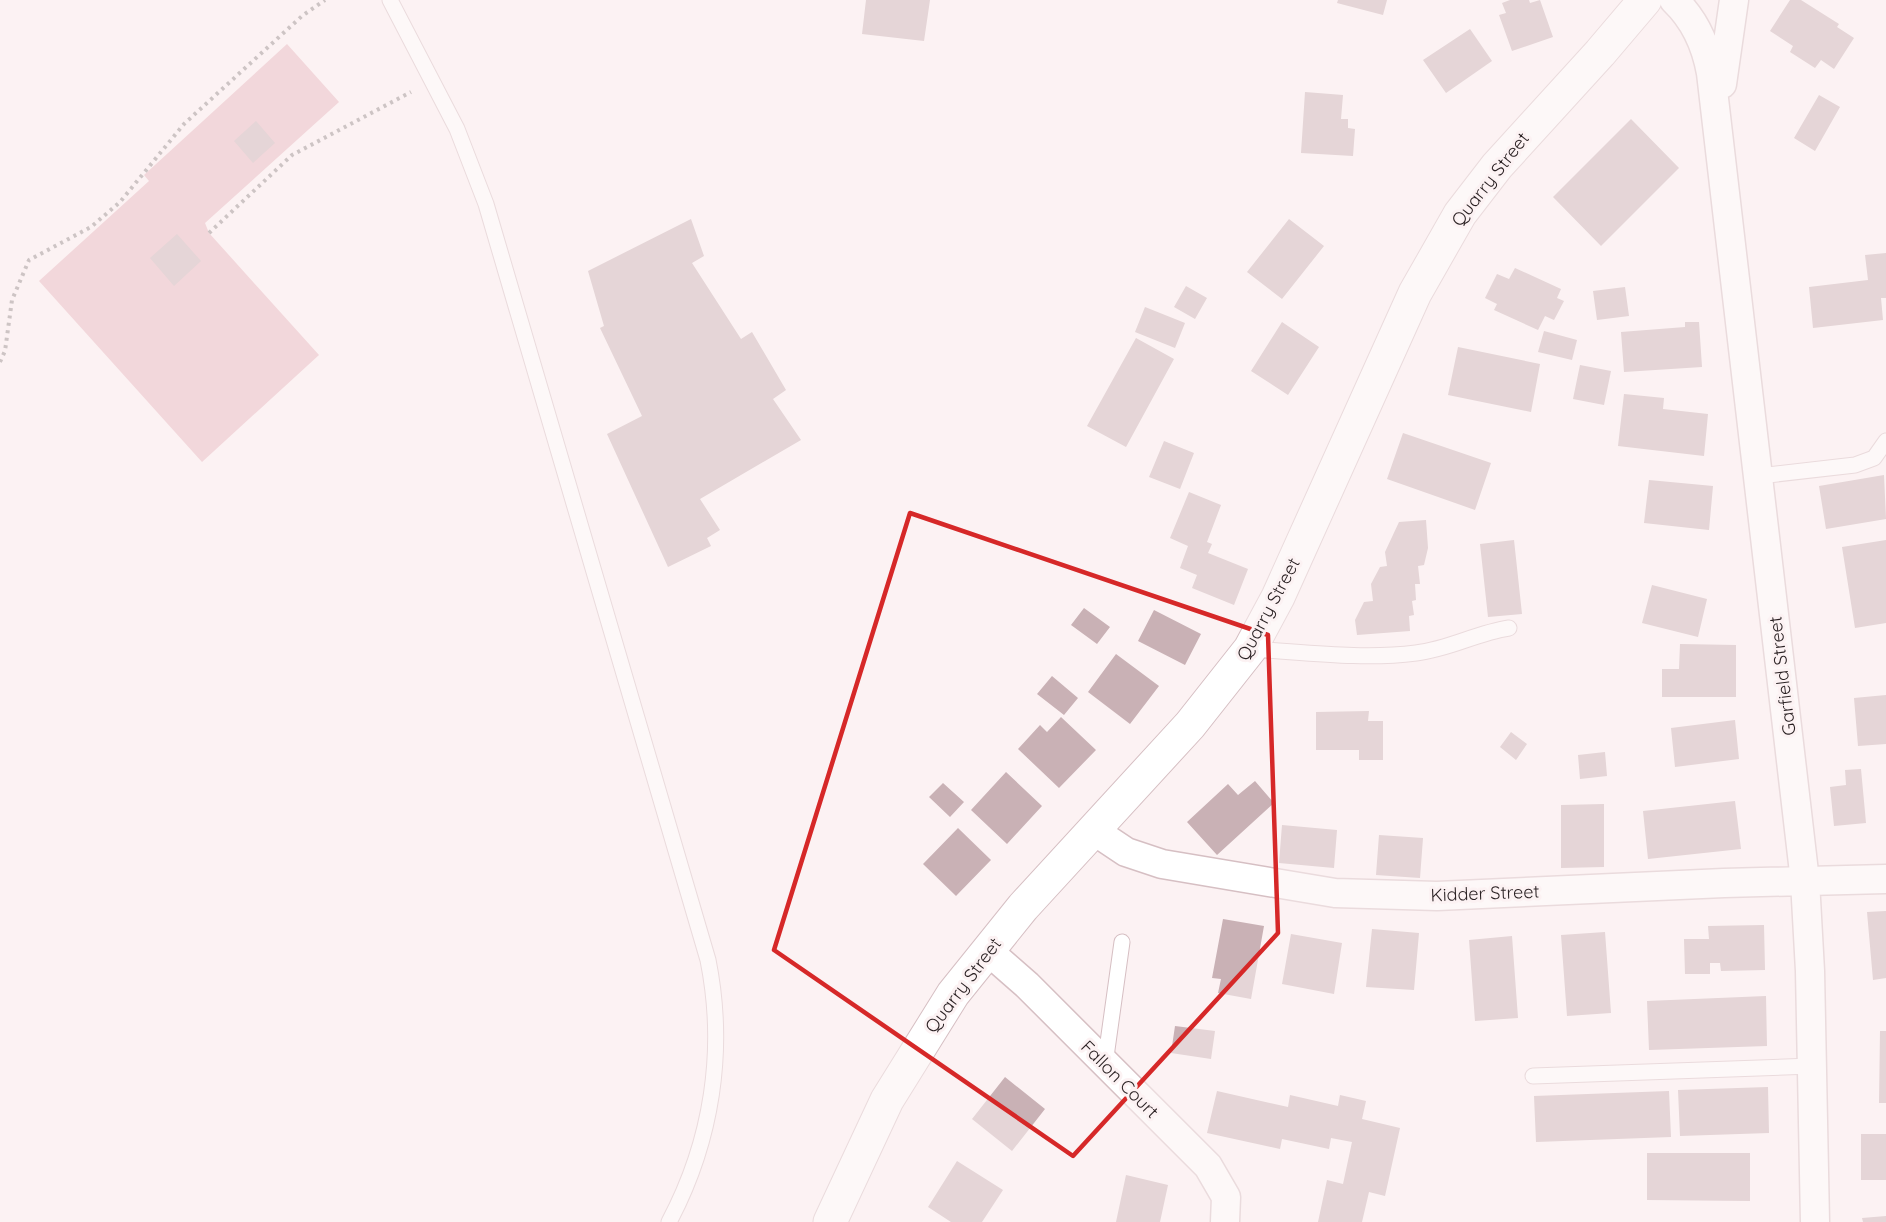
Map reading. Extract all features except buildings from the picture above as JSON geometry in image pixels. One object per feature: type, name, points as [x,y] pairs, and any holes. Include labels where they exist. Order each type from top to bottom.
[{"type":"main road","name":"Quarry Street","points":[[830,1222],[879,1117],[912,1056],[953,994],[987,950],[1198,716],[1250,649],[1278,597],[1415,293],[1443,240],[1497,166],[1645,0]]},
{"type":"street","name":"Garfield Street","points":[[1674,0],[1697,29],[1708,56],[1759,476],[1805,880],[1815,1222]]},
{"type":"street","name":"Garfield Street","points":[[1719,132],[1725,54],[1734,0]]},
{"type":"street","name":"Kidder Street","points":[[1096,829],[1102,836],[1126,852],[1162,864],[1335,893],[1437,896],[1805,880],[1886,879]]},
{"type":"street","name":"Fallon Court","points":[[987,950],[1027,985],[1216,1176],[1226,1197],[1225,1222]]},
{"type":"lane","points":[[390,0],[457,129],[486,204],[708,960],[716,1024],[714,1086],[698,1158],[669,1222]]},
{"type":"lane","points":[[1759,476],[1855,465],[1874,458],[1886,441]]},
{"type":"lane","points":[[1250,649],[1366,655],[1415,654],[1453,647],[1490,631],[1509,628]]},
{"type":"lane","points":[[1105,1064],[1122,942]]},
{"type":"lane","points":[[1533,1076],[1812,1066]]},
{"type":"path","points":[[0,362],[5,351],[12,300],[29,260],[91,227],[106,214],[120,201],[184,123],[302,16],[324,0]]},
{"type":"path","points":[[209,233],[292,155],[383,105]]},
{"type":"highlighted area","points":[[910,513],[1268,635],[1278,933],[1073,1156],[774,950]]},
{"type":"shaded area","points":[[287,44],[339,102],[205,223],[209,233],[319,355],[202,462],[39,281],[149,181],[144,175]]}]
